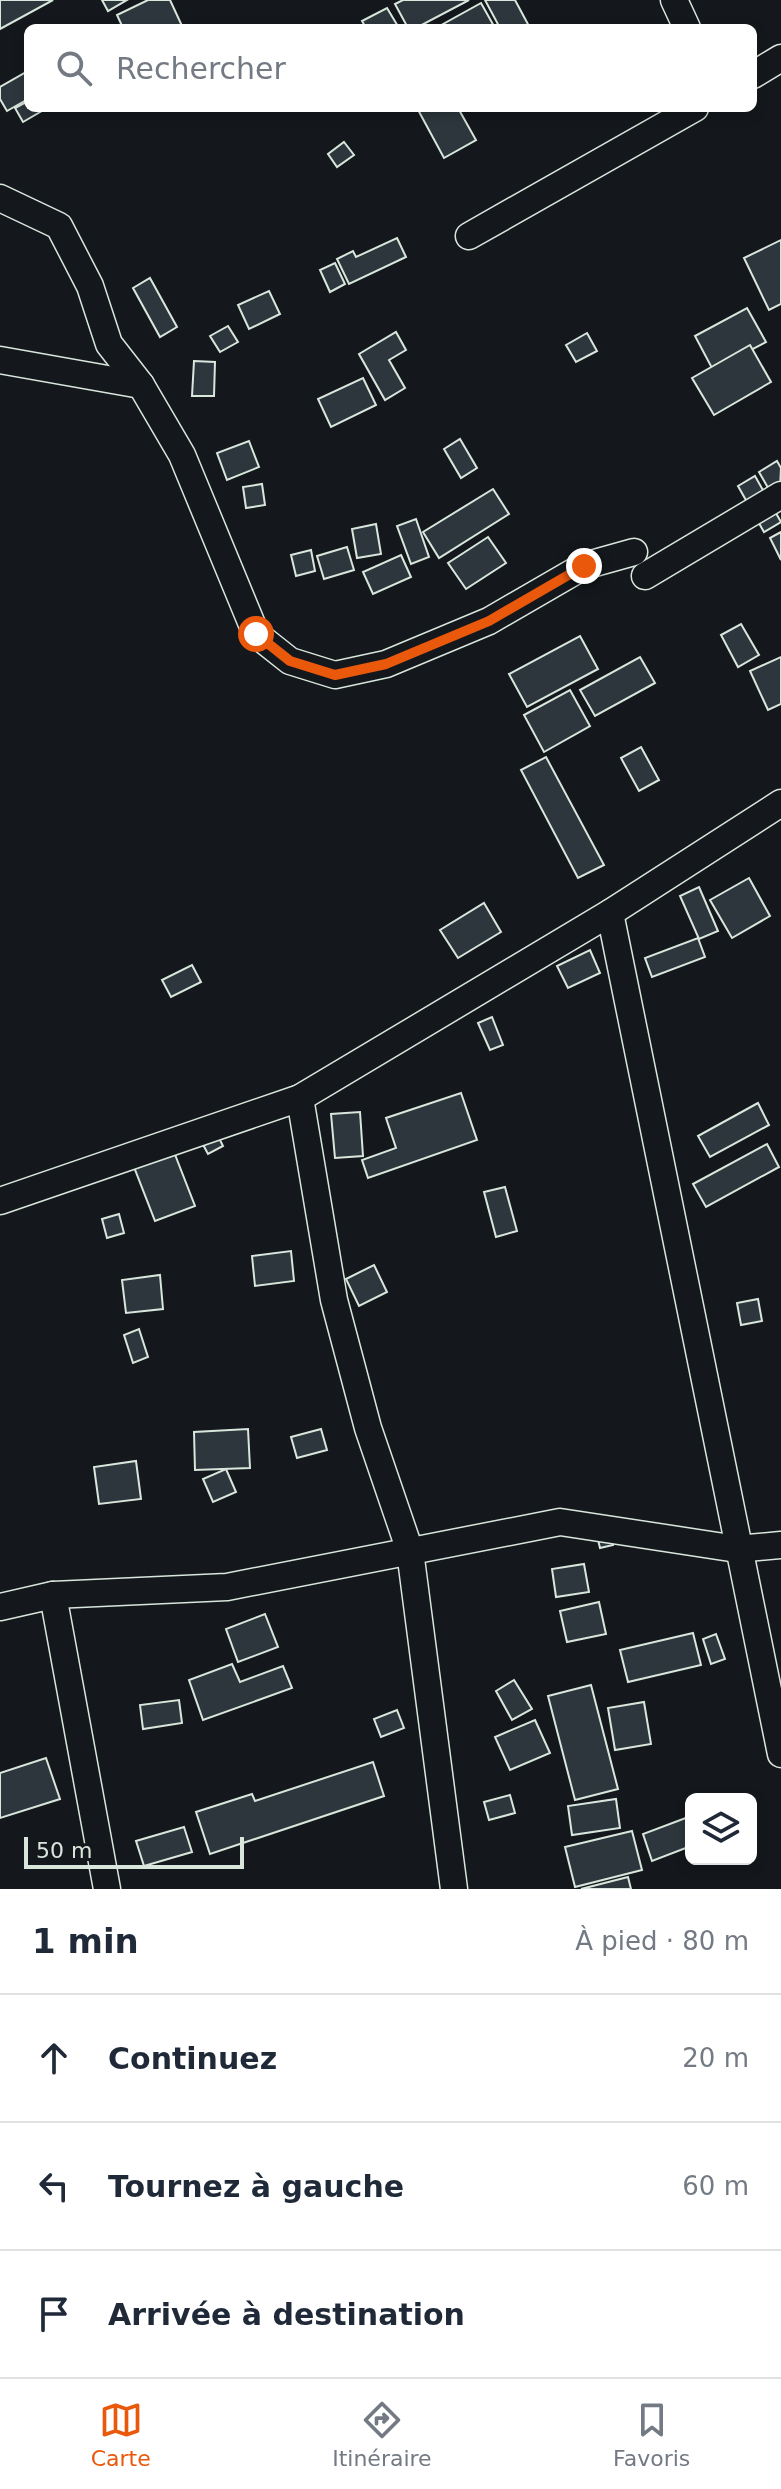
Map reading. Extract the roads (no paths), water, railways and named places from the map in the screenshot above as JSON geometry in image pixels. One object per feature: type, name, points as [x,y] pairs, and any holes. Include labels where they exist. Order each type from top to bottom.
[{"type":"street","points":[[674,0],[685,24]]},
{"type":"street","points":[[757,73],[781,58]]},
{"type":"street","points":[[469,236],[688,112]]},
{"type":"street","points":[[0,198],[59,226],[90,286],[109,344],[141,385],[182,455],[256,634],[290,661],[335,675],[386,664],[489,621],[584,566],[634,552]]},
{"type":"street","points":[[0,360],[141,385]]},
{"type":"street","points":[[645,576],[781,495]]},
{"type":"street","points":[[4,1198],[300,1098],[610,913],[781,803]]},
{"type":"street","points":[[610,913],[781,1754]]},
{"type":"street","points":[[300,1098],[334,1300],[368,1428],[410,1551],[454,1889]]},
{"type":"street","points":[[0,1607],[53,1595],[227,1587],[560,1522],[737,1549],[781,1545]]},
{"type":"street","points":[[53,1595],[107,1889]]}]
